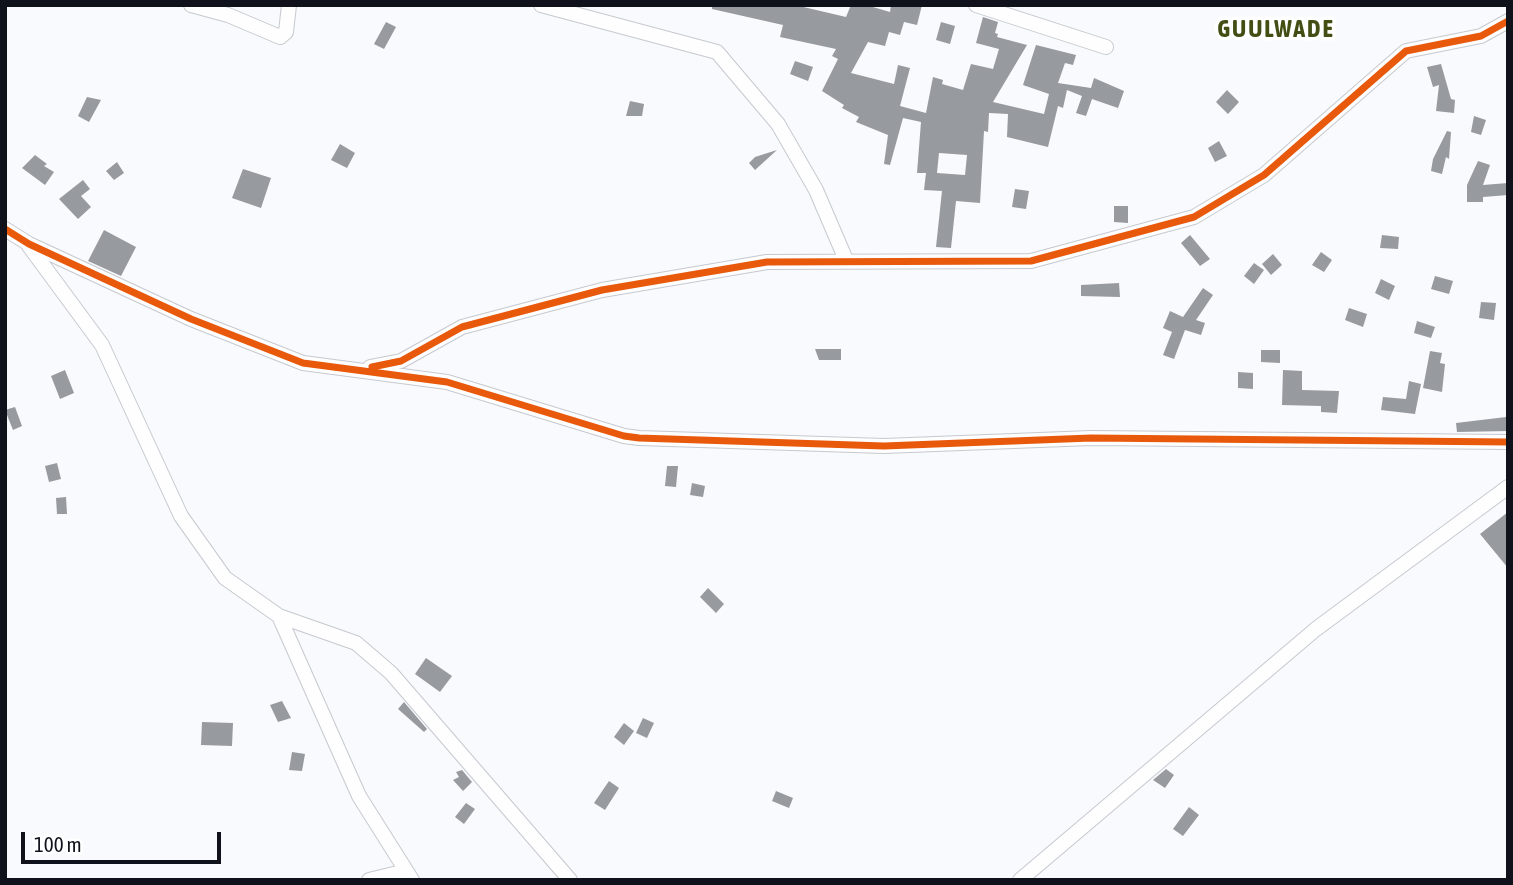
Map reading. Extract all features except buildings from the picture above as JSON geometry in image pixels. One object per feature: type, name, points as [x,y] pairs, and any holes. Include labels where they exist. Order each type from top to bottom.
[{"type":"street","points":[[191,5],[228,15],[280,37],[286,32],[289,5]]},
{"type":"street","points":[[541,5],[717,52],[778,124],[816,190],[846,260]]},
{"type":"street","points":[[976,5],[1106,47]]},
{"type":"street","points":[[355,370],[401,361],[462,327],[602,290],[767,262],[1031,261],[1194,217],[1264,176],[1406,51],[1482,36],[1508,21]]},
{"type":"street","points":[[5,229],[29,244],[191,319],[303,363],[447,382],[624,436],[884,446],[1091,438],[1508,442]]},
{"type":"street","points":[[29,244],[102,345],[181,516],[225,578],[278,616],[356,643],[391,673],[570,880]]},
{"type":"street","points":[[1020,880],[1316,629],[1508,487]]},
{"type":"street","points":[[278,616],[359,796],[409,875],[369,880]]},
{"type":"cycle path","points":[[372,367],[401,361],[462,327],[602,290],[767,262],[1031,261],[1194,217],[1264,175],[1406,51],[1481,36],[1508,21]]},
{"type":"cycle path","points":[[5,229],[29,244],[191,319],[303,363],[447,382],[624,436],[884,446],[1091,438],[1508,442]]},
{"type":"district","name":"GUULWADE","points":[[1276,29]]}]
